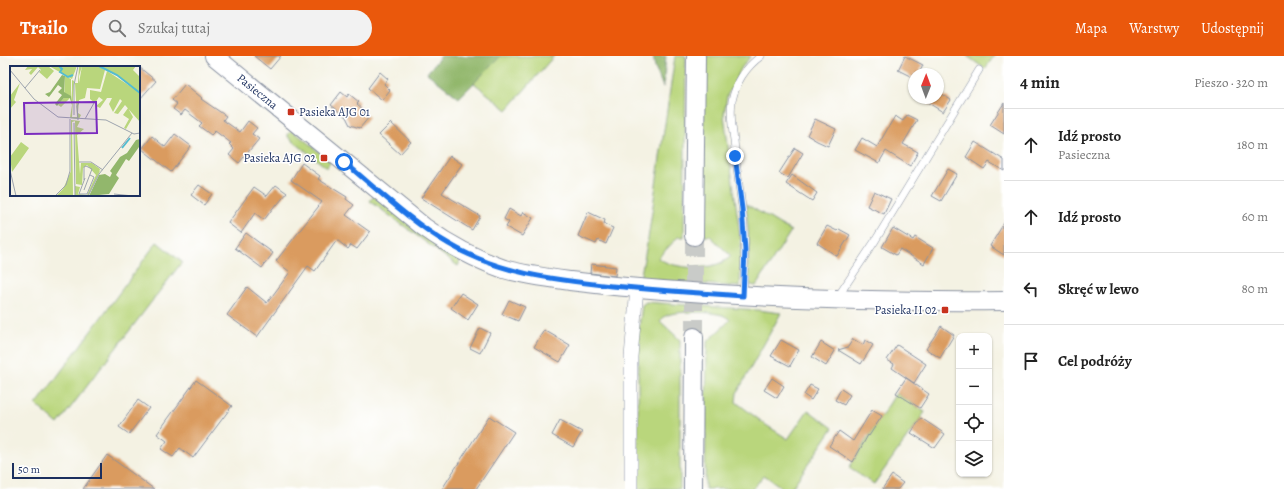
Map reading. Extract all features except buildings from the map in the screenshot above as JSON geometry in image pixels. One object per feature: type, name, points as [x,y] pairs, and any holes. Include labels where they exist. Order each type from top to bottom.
[{"type":"street","name":"Pasieczna","points":[[214,56],[402,211],[450,245],[488,263],[514,271],[555,279],[637,288],[743,296],[836,300],[1004,301]]},
{"type":"street","points":[[694,236],[696,56]]},
{"type":"street","points":[[631,489],[631,357],[637,288]]},
{"type":"street","points":[[693,489],[694,337]]},
{"type":"lane","points":[[743,296],[745,250],[732,123],[732,108],[734,96],[743,74],[750,64],[761,56]]},
{"type":"lane","points":[[836,300],[875,241],[978,70]]},
{"type":"green space","points":[[441,56],[501,56],[459,98],[427,73]]},
{"type":"green space","points":[[501,56],[554,56],[507,110],[474,83]]},
{"type":"green space","points":[[653,56],[666,56],[663,87],[655,67]]},
{"type":"green space","points":[[675,56],[686,56],[684,237],[678,237],[658,258],[674,265],[695,268],[716,265],[731,256],[710,236],[703,236],[704,56],[751,56],[742,67],[727,96],[724,115],[741,243],[740,287],[640,279],[648,239]]},
{"type":"green space","points":[[967,56],[994,56],[985,69]]},
{"type":"green space","points":[[292,130],[328,159],[330,162],[327,168],[288,137],[288,134]]},
{"type":"green space","points":[[374,196],[461,258],[458,266],[370,201]]},
{"type":"green space","points":[[746,204],[791,231],[756,286],[747,284],[749,243]]},
{"type":"green space","points":[[157,242],[182,262],[58,424],[36,405]]},
{"type":"green space","points":[[646,302],[781,313],[737,393],[736,402],[766,425],[788,439],[808,410],[833,428],[791,489],[784,489],[764,475],[753,489],[705,489],[707,342],[730,320],[718,314],[689,312],[669,314],[660,321],[680,340],[680,489],[638,489],[638,335],[642,305]]},
{"type":"green space","points":[[896,393],[925,412],[874,484],[849,468]]},
{"type":"tunnel","points":[[694,236],[694,337]]},
{"type":"place","name":"Pasieka AJG 01","points":[[291,112]]},
{"type":"place","name":"Pasieka AJG 02","points":[[324,158]]},
{"type":"place","name":"Pasieka II 02","points":[[945,310]]},
{"type":"route","points":[[344,162],[402,211],[439,238],[464,252],[504,269],[528,275],[587,283],[743,296],[745,250],[742,209],[735,156]]}]
